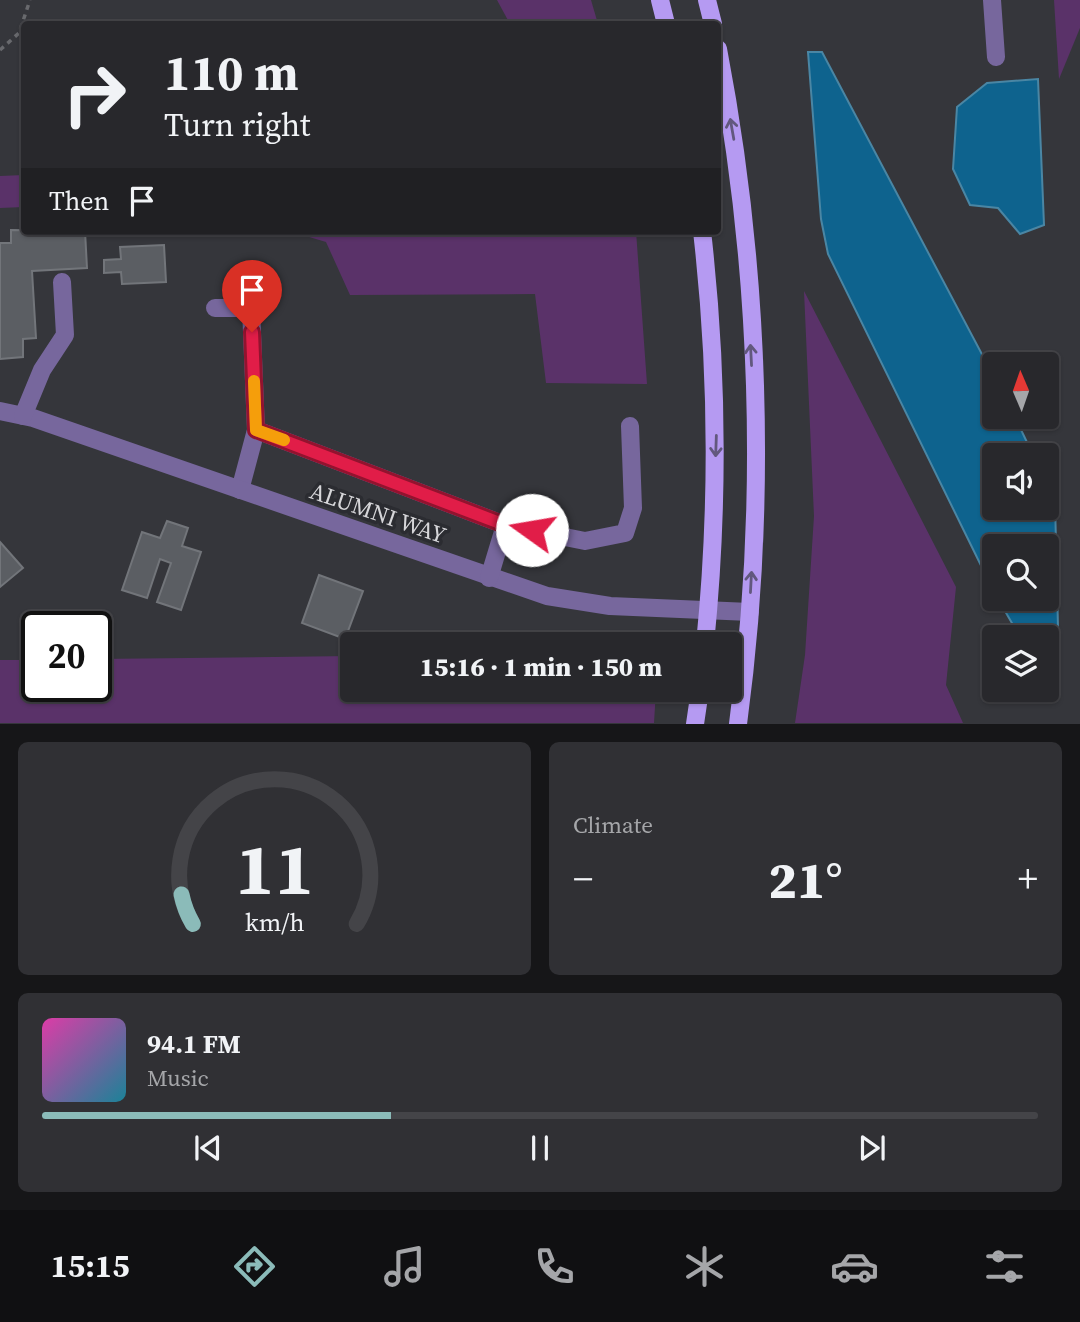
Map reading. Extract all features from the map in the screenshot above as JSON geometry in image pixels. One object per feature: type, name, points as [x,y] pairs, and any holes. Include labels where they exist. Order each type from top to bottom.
[{"type":"main road","points":[[660,0],[665,21]]},
{"type":"main road","points":[[707,0],[712,21]]},
{"type":"main road","points":[[721,66],[738,164],[747,280],[756,478],[750,612],[738,723]]},
{"type":"main road","points":[[702,235],[717,424],[706,632]]},
{"type":"main road","points":[[695,723],[698,702]]},
{"type":"street","points":[[992,0],[996,57]]},
{"type":"street","points":[[23,416],[43,370],[65,335],[62,282]]},
{"type":"street","points":[[215,308],[250,307],[256,430],[240,490]]},
{"type":"street","name":"ALUMNI WAY","points":[[0,411],[23,416],[547,596],[583,604],[676,611],[708,609],[750,612]]},
{"type":"street","points":[[256,430],[505,525],[585,541],[625,533],[633,508],[630,425]]},
{"type":"street","points":[[489,578],[505,525]]},
{"type":"path","points":[[23,21],[30,0]]},
{"type":"path","points":[[1,50],[19,33],[21,27]]},
{"type":"shaded area","points":[[497,0],[591,0],[597,21],[508,21]]},
{"type":"shaded area","points":[[1054,0],[1080,0],[1080,28],[1059,79]]},
{"type":"shaded area","points":[[21,175],[21,207],[0,208],[0,176]]},
{"type":"shaded area","points":[[302,235],[636,235],[647,384],[546,383],[535,294],[350,295],[326,242]]},
{"type":"shaded area","points":[[804,291],[956,587],[946,685],[963,723],[795,723],[805,655],[814,516]]},
{"type":"shaded area","points":[[340,656],[340,702],[655,702],[654,723],[0,723],[0,660],[21,660],[21,702],[112,702],[112,659]]},
{"type":"water","points":[[808,52],[822,52],[982,354],[982,429],[1021,429],[1027,443],[982,443],[982,520],[1055,520],[1056,534],[982,534],[982,568],[828,254],[821,219]]},
{"type":"water","points":[[1038,79],[1044,225],[1020,234],[998,208],[970,205],[953,169],[957,107],[987,83]]},
{"type":"water","points":[[1005,611],[1058,611],[1058,625],[1013,625]]},
{"type":"building","points":[[11,230],[21,230],[21,235],[85,235],[87,268],[32,271],[36,338],[23,339],[23,357],[0,359],[0,243],[11,243]]},
{"type":"building","points":[[164,245],[166,282],[122,284],[121,272],[104,273],[104,260],[121,259],[120,247]]},
{"type":"building","points":[[167,521],[188,528],[182,546],[201,552],[181,610],[157,602],[171,563],[160,559],[147,598],[122,590],[142,532],[160,538]]},
{"type":"building","points":[[0,542],[23,568],[0,587]]},
{"type":"building","points":[[319,575],[363,591],[348,632],[340,632],[340,637],[302,623]]},
{"type":"slow traffic","points":[[254,381],[256,430],[284,440]]},
{"type":"route","points":[[252,332],[256,430],[505,525],[532,530]]}]
